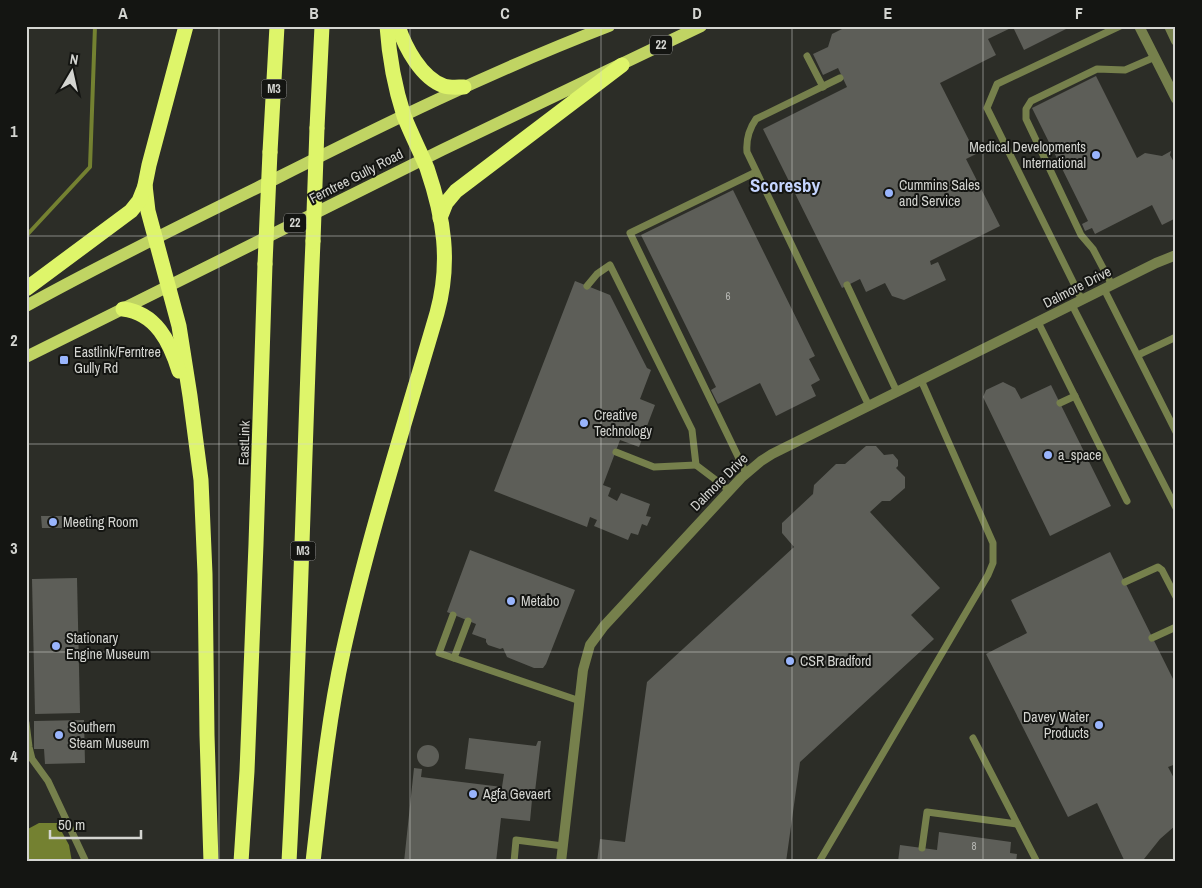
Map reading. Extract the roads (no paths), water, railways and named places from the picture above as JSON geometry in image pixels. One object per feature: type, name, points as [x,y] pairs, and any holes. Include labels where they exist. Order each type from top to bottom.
[{"type":"highway","points":[[26,289],[131,211],[139,201],[145,185],[186,26]]},
{"type":"highway","name":"EastLink","points":[[241,862],[247,771],[265,264],[277,26]]},
{"type":"highway","name":"M3","points":[[289,862],[296,754],[305,430],[322,26]]},
{"type":"highway","points":[[313,862],[329,732],[352,613],[375,524],[441,299],[446,260],[443,230],[426,167],[404,115],[391,59],[387,26]]},
{"type":"highway","points":[[398,26],[411,55],[429,75],[444,86],[464,87]]},
{"type":"highway","points":[[440,218],[446,203],[456,191],[622,65]]},
{"type":"highway","points":[[145,185],[148,210],[179,326],[201,480],[206,735],[211,862]]},
{"type":"highway","points":[[123,308],[138,311],[152,322],[174,354],[195,438]]},
{"type":"main road","points":[[26,306],[156,238],[404,115],[464,87],[609,26]]},
{"type":"main road","name":"Ferntree Gully Road","points":[[26,358],[422,159],[701,26]]},
{"type":"street","points":[[1139,26],[1176,99]]},
{"type":"street","points":[[1168,26],[1176,41]]},
{"type":"street","name":"Dalmore Drive","points":[[1156,263],[1176,250]]},
{"type":"street","name":"Dalmore Drive","points":[[561,862],[584,660],[594,639],[746,473],[772,454],[1156,263],[1176,255]]},
{"type":"lane","points":[[1120,26],[997,84],[987,108],[1077,302],[1176,508]]},
{"type":"lane","points":[[807,56],[823,87]]},
{"type":"lane","points":[[1155,57],[1125,70],[1097,69],[1031,100],[1025,113],[1026,120],[1080,235],[1093,249],[1138,355],[1176,432]]},
{"type":"lane","points":[[840,78],[756,119],[750,131],[747,146],[749,158],[869,406]]},
{"type":"lane","points":[[746,473],[630,233],[756,172]]},
{"type":"lane","points":[[587,286],[597,274],[610,265],[692,430],[696,466]]},
{"type":"lane","points":[[847,285],[897,392]]},
{"type":"lane","points":[[1038,322],[1127,501]]},
{"type":"lane","points":[[1138,355],[1176,337]]},
{"type":"lane","points":[[819,862],[988,575],[993,563],[993,543],[921,380]]},
{"type":"lane","points":[[1060,403],[1075,396]]},
{"type":"lane","points":[[616,452],[654,467],[696,466],[729,490]]},
{"type":"lane","points":[[1125,582],[1158,567],[1162,570],[1176,597]]},
{"type":"lane","points":[[453,614],[439,653],[580,700]]},
{"type":"lane","points":[[454,658],[468,621]]},
{"type":"lane","points":[[1152,638],[1176,627]]},
{"type":"lane","points":[[26,723],[32,759],[48,781],[86,862]]},
{"type":"lane","points":[[973,738],[1037,862]]},
{"type":"lane","points":[[922,848],[927,812],[1017,824]]},
{"type":"lane","points":[[514,862],[516,840],[563,846]]},
{"type":"waterway","points":[[26,236],[90,167],[95,26]]},
{"type":"place","name":"Medical Developments International","points":[[1096,155]]},
{"type":"place","name":"Cummins Sales and Service","points":[[889,193]]},
{"type":"place","name":"Eastlink/Ferntree Gully Rd","points":[[64,360]]},
{"type":"place","name":"Creative Technology","points":[[584,423]]},
{"type":"place","name":"a_space","points":[[1048,455]]},
{"type":"place","name":"Meeting Room","points":[[53,522]]},
{"type":"place","name":"Metabo","points":[[511,601]]},
{"type":"place","name":"Stationary Engine Museum","points":[[56,646]]},
{"type":"place","name":"CSR Bradford","points":[[790,661]]},
{"type":"place","name":"Davey Water Products","points":[[1099,725]]},
{"type":"place","name":"Southern Steam Museum","points":[[59,735]]},
{"type":"place","name":"Agfa Gevaert","points":[[473,794]]},
{"type":"district","name":"Scoresby","points":[[785,185]]}]
